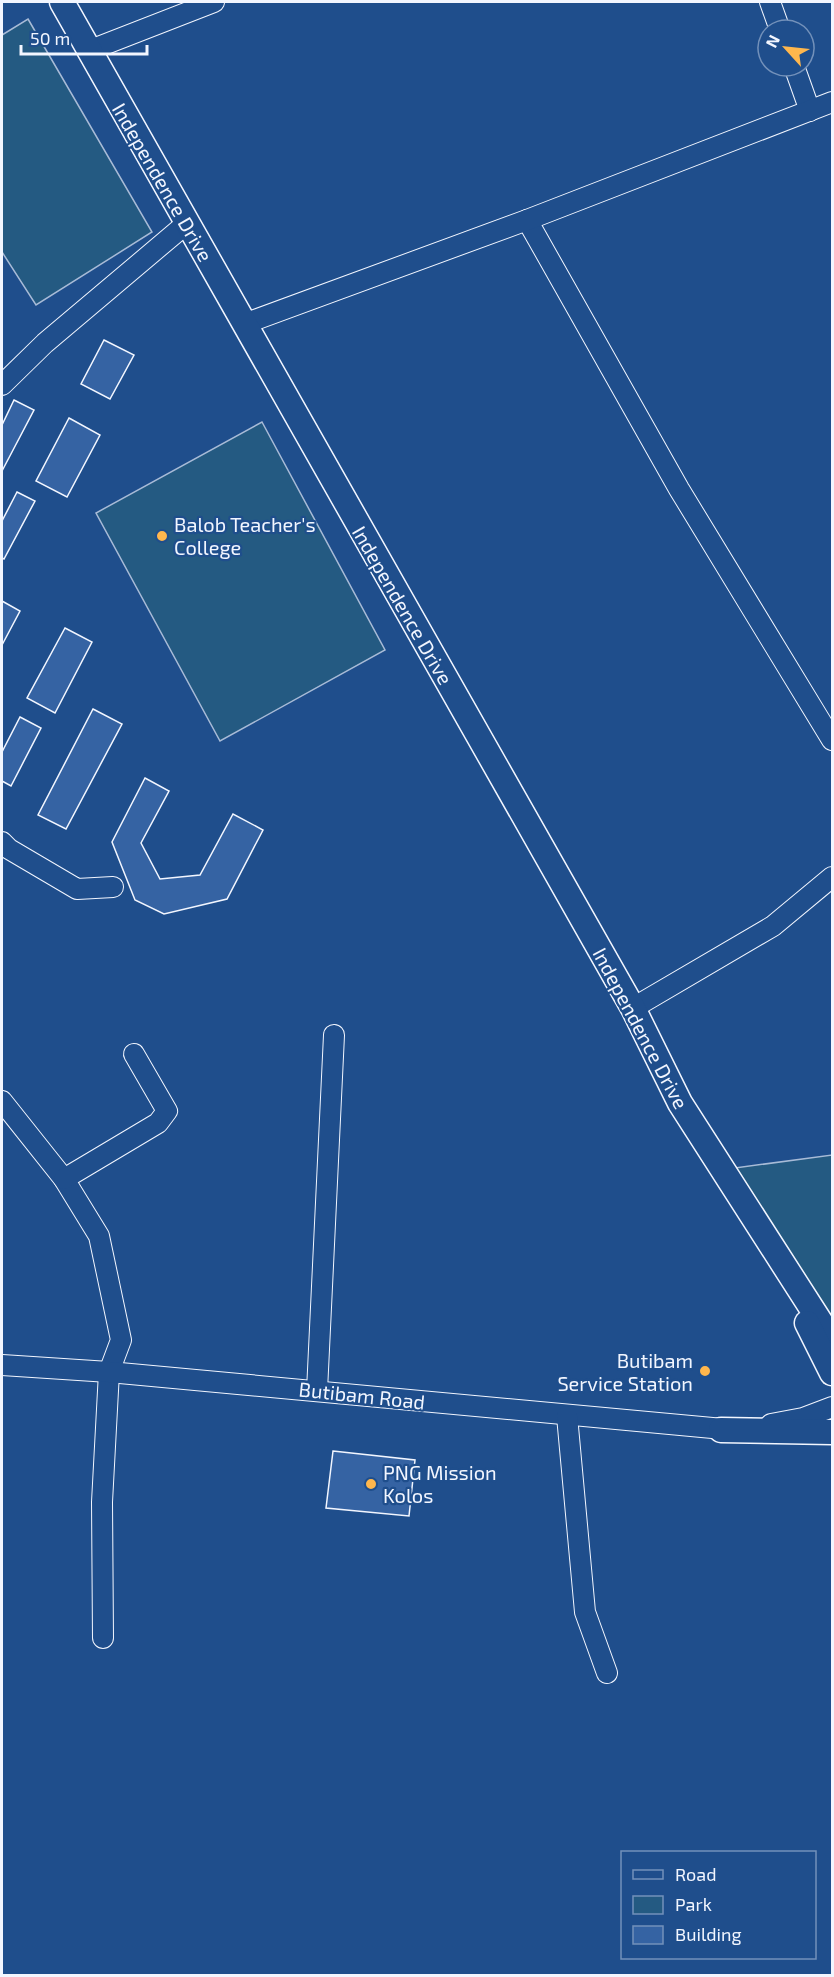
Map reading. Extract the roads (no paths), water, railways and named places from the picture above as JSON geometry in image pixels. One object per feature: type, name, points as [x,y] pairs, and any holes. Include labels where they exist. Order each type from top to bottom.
[{"type":"main road","name":"Independence Drive","points":[[62,2],[633,1008],[680,1103],[746,1207]]},
{"type":"main road","points":[[746,1207],[832,1340]]},
{"type":"main road","points":[[746,1207],[832,1373]]},
{"type":"main road","points":[[721,1430],[832,1432]]},
{"type":"street","points":[[88,51],[212,2]]},
{"type":"street","points":[[770,2],[776,18]]},
{"type":"street","points":[[798,78],[810,111]]},
{"type":"street","points":[[244,324],[527,220],[832,102]]},
{"type":"street","points":[[527,220],[679,489],[832,740]]},
{"type":"street","points":[[2,385],[45,343],[186,224]]},
{"type":"street","points":[[2,842],[9,849],[76,889],[113,887]]},
{"type":"street","points":[[633,1008],[773,926],[832,876]]},
{"type":"street","points":[[317,1391],[334,1035]]},
{"type":"street","points":[[64,1179],[158,1123],[167,1111],[134,1054]]},
{"type":"street","points":[[2,1101],[64,1179],[99,1236],[121,1340],[109,1372],[102,1502],[103,1638]]},
{"type":"street","name":"Butibam Road","points":[[2,1365],[109,1372],[721,1430],[832,1423]]},
{"type":"street","name":"Butibam Road","points":[[721,1430],[790,1421],[832,1407]]},
{"type":"street","points":[[567,1416],[585,1612],[607,1673]]},
{"type":"place","name":"Balob Teacher's College","points":[[162,536]]},
{"type":"place","name":"Butibam Service Station","points":[[705,1371]]},
{"type":"place","name":"PNG Mission Kolos","points":[[371,1484]]}]
